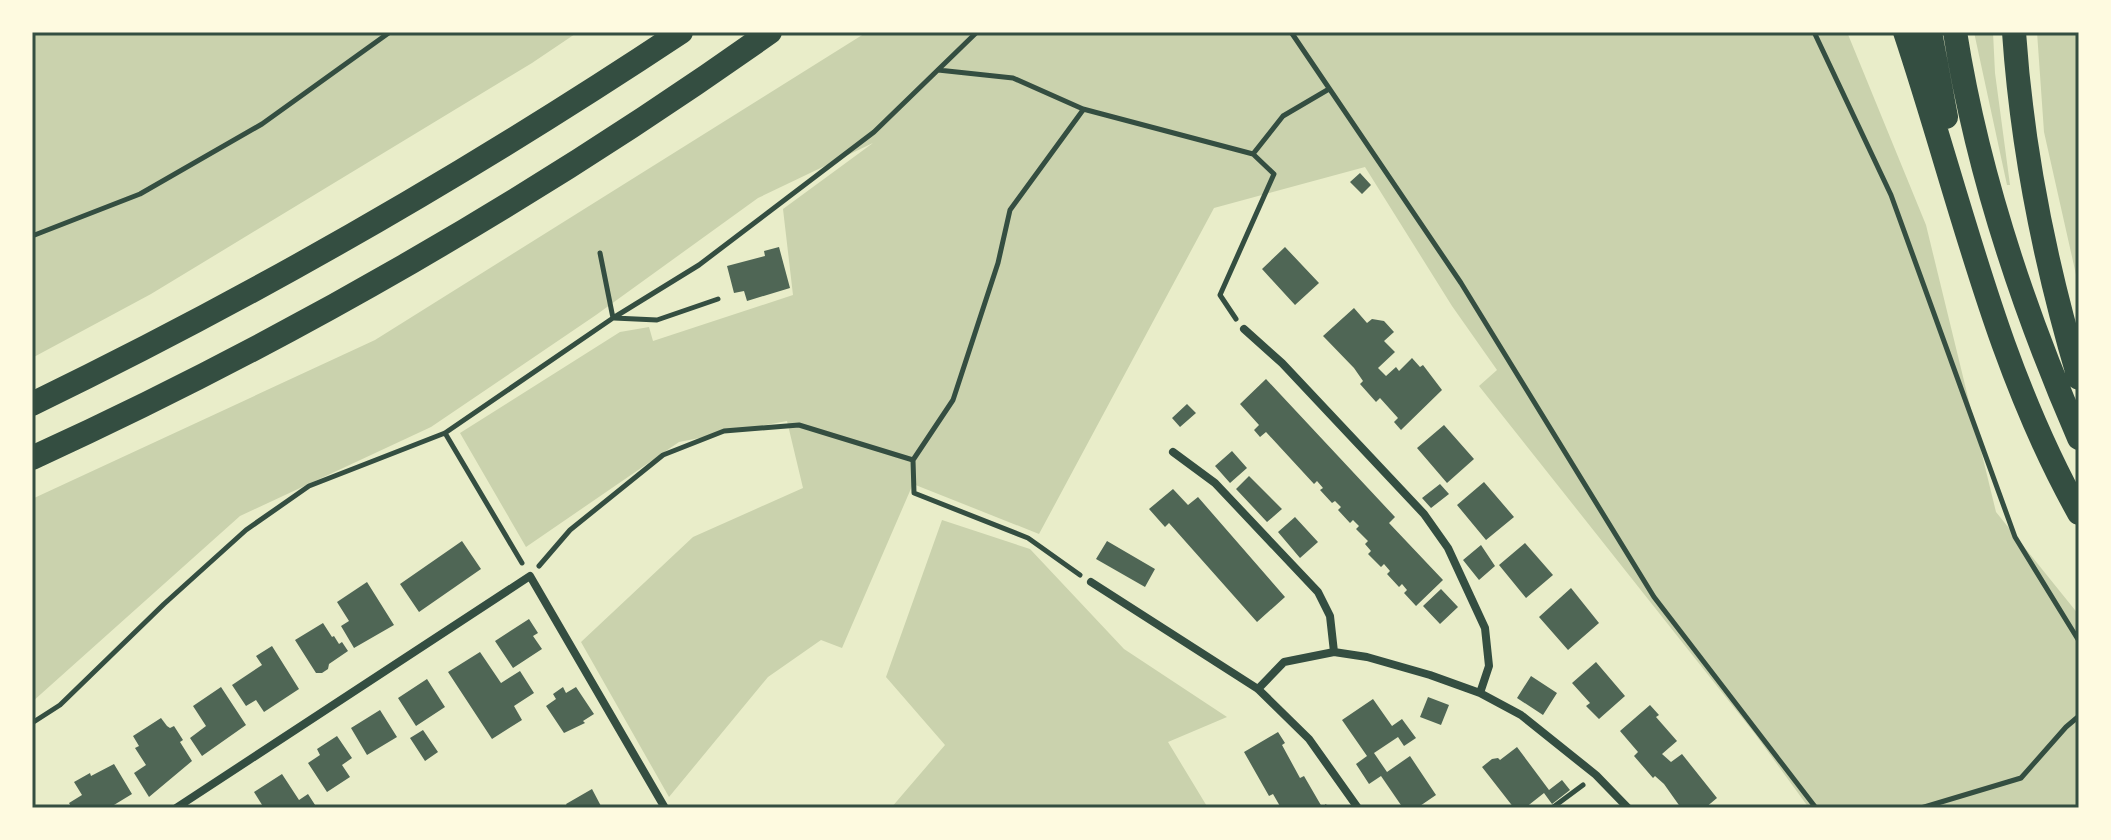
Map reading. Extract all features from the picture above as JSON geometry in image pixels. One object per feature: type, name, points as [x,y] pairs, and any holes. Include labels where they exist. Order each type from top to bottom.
[{"type":"highway","points":[[32,404],[225,305],[360,231],[480,161],[681,32]]},
{"type":"highway","points":[[32,458],[217,367],[365,286],[603,144],[770,32]]},
{"type":"highway","points":[[1905,32],[2013,370],[2041,437],[2079,513]]},
{"type":"highway","points":[[1930,32],[1969,233]]},
{"type":"highway","points":[[1955,32],[1999,220],[2059,391],[2079,438]]},
{"type":"highway","points":[[2014,32],[2024,136],[2037,216],[2055,298],[2079,378]]},
{"type":"street","points":[[1244,329],[1282,363],[1413,503],[1448,548],[1485,628],[1489,666],[1480,693]]},
{"type":"street","points":[[1173,452],[1215,483],[1318,592],[1330,616],[1334,652]]},
{"type":"street","points":[[176,808],[530,576],[665,808]]},
{"type":"street","points":[[1091,582],[1258,689],[1309,739],[1358,808]]},
{"type":"street","points":[[1258,689],[1284,662],[1334,652],[1367,657],[1430,675],[1480,693],[1521,715],[1596,775],[1628,808]]},
{"type":"path","points":[[32,236],[140,194],[262,124],[390,32]]},
{"type":"path","points":[[32,723],[60,705],[246,530],[309,486],[445,433],[613,318],[699,265],[874,132],[977,32]]},
{"type":"path","points":[[1291,32],[1461,283],[1654,597],[1816,808]]},
{"type":"path","points":[[1814,32],[1891,195],[2015,537],[2079,641]]},
{"type":"path","points":[[936,70],[1013,78],[1083,109],[1253,154],[1274,174],[1220,295],[1244,329]]},
{"type":"path","points":[[1253,154],[1283,116],[1329,89]]},
{"type":"path","points":[[1083,109],[1010,210],[998,263],[953,400],[913,460],[914,493],[1028,538],[1091,582]]},
{"type":"path","points":[[600,253],[613,318]]},
{"type":"path","points":[[613,318],[657,320],[718,299]]},
{"type":"path","points":[[445,433],[530,576],[570,530],[663,455],[724,431],[799,425],[913,460]]},
{"type":"path","points":[[1921,808],[2021,778],[2079,716]]},
{"type":"path","points":[[1552,808],[1596,775]]},
{"type":"green space","points":[[32,32],[578,32],[151,294],[32,358]]},
{"type":"green space","points":[[867,32],[1847,32],[1926,225],[1996,512],[2079,615],[2079,808],[1809,808],[1755,734],[1479,386],[1497,370],[1452,306],[1365,167],[1214,208],[1039,534],[913,484],[842,648],[821,640],[768,677],[669,797],[581,642],[693,537],[803,488],[787,421],[679,442],[526,547],[460,433],[620,332],[649,327],[653,341],[793,295],[783,209],[873,143],[758,198],[596,315],[431,427],[240,516],[32,702],[32,499],[375,340]]},
{"type":"green space","points":[[1974,32],[1993,32],[1995,73],[2010,185],[2007,185]]},
{"type":"green space","points":[[2037,32],[2079,32],[2079,288],[2044,132]]},
{"type":"green space","points":[[942,520],[1030,549],[1124,649],[1227,717],[1168,742],[1208,808],[891,808],[945,745],[886,677]]},
{"type":"building","points":[[1360,173],[1371,185],[1362,194],[1350,182]]},
{"type":"building","points":[[779,247],[790,288],[747,301],[744,291],[734,293],[727,266],[765,256],[764,251]]},
{"type":"building","points":[[1285,247],[1319,283],[1295,305],[1262,269]]},
{"type":"building","points":[[1354,308],[1367,323],[1372,319],[1384,321],[1394,332],[1384,341],[1395,352],[1378,368],[1386,376],[1396,367],[1399,371],[1412,358],[1420,367],[1423,365],[1442,390],[1401,430],[1394,422],[1398,418],[1380,398],[1376,402],[1360,384],[1363,381],[1354,368],[1323,336]]},
{"type":"building","points":[[1266,379],[1395,517],[1389,523],[1443,580],[1416,606],[1404,593],[1407,590],[1402,584],[1399,587],[1387,574],[1390,571],[1384,564],[1381,567],[1368,554],[1371,551],[1365,544],[1368,541],[1356,529],[1359,526],[1353,520],[1350,523],[1338,510],[1341,507],[1335,501],[1332,503],[1320,490],[1323,488],[1317,481],[1314,484],[1266,432],[1260,437],[1254,430],[1259,425],[1240,404]]},
{"type":"building","points":[[1187,404],[1196,413],[1180,427],[1172,418]]},
{"type":"building","points":[[1444,425],[1474,459],[1447,483],[1417,448]]},
{"type":"building","points":[[1232,451],[1247,468],[1230,483],[1215,466]]},
{"type":"building","points":[[1249,476],[1282,509],[1267,522],[1236,489]]},
{"type":"building","points":[[1484,482],[1514,517],[1486,540],[1457,505]]},
{"type":"building","points":[[1440,484],[1449,494],[1431,508],[1422,498]]},
{"type":"building","points":[[1173,489],[1188,505],[1198,497],[1285,597],[1257,622],[1169,523],[1165,527],[1149,509]]},
{"type":"building","points":[[1295,517],[1318,542],[1300,558],[1278,532]]},
{"type":"building","points":[[462,541],[481,569],[419,612],[400,584]]},
{"type":"building","points":[[1107,541],[1155,569],[1145,587],[1096,559]]},
{"type":"building","points":[[1525,543],[1553,575],[1526,598],[1499,565]]},
{"type":"building","points":[[1481,545],[1495,566],[1479,580],[1463,560]]},
{"type":"building","points":[[367,582],[394,625],[354,648],[341,626],[349,621],[337,602]]},
{"type":"building","points":[[1571,588],[1599,623],[1568,650],[1539,617]]},
{"type":"building","points":[[1441,589],[1458,607],[1440,624],[1423,606]]},
{"type":"building","points":[[529,619],[538,633],[533,636],[542,649],[513,668],[495,641]]},
{"type":"building","points":[[323,623],[332,637],[339,644],[342,642],[348,651],[329,664],[328,669],[316,673],[295,640]]},
{"type":"building","points":[[272,646],[299,689],[264,712],[256,700],[246,706],[232,685],[262,665],[256,656]]},
{"type":"building","points":[[480,652],[501,683],[520,671],[534,693],[514,706],[522,720],[492,739],[448,672]]},
{"type":"building","points":[[1596,662],[1625,696],[1599,719],[1586,706],[1590,703],[1572,683]]},
{"type":"building","points":[[1531,676],[1557,693],[1543,715],[1517,698]]},
{"type":"building","points":[[427,679],[445,707],[416,726],[398,698]]},
{"type":"building","points":[[221,687],[246,725],[202,756],[190,738],[206,726],[193,706]]},
{"type":"building","points":[[563,687],[566,693],[576,687],[594,714],[583,721],[585,723],[564,733],[546,706],[556,699],[553,694]]},
{"type":"building","points":[[1428,697],[1449,705],[1441,725],[1420,717]]},
{"type":"building","points":[[1373,699],[1392,726],[1402,719],[1416,738],[1404,746],[1398,737],[1374,753],[1387,772],[1410,756],[1436,795],[1417,808],[1403,808],[1381,776],[1369,784],[1356,764],[1367,756],[1342,720]]},
{"type":"building","points":[[1650,705],[1659,715],[1656,717],[1677,741],[1662,754],[1671,762],[1682,754],[1717,798],[1705,808],[1681,808],[1664,784],[1655,776],[1653,778],[1634,756],[1638,752],[1620,731]]},
{"type":"building","points":[[380,710],[397,737],[367,755],[351,728]]},
{"type":"building","points":[[161,718],[170,728],[174,726],[192,761],[149,797],[134,773],[146,765],[135,748],[139,746],[133,736]]},
{"type":"building","points":[[423,730],[438,752],[425,761],[410,738]]},
{"type":"building","points":[[1278,732],[1300,778],[1304,776],[1322,807],[1326,804],[1328,808],[1281,808],[1273,794],[1269,796],[1244,752]]},
{"type":"building","points":[[337,736],[352,758],[342,765],[350,777],[327,792],[308,763],[320,755],[317,749]]},
{"type":"building","points":[[1517,747],[1549,790],[1562,780],[1570,790],[1552,804],[1544,793],[1525,808],[1514,808],[1482,767],[1492,759],[1500,760]]},
{"type":"building","points":[[114,764],[132,794],[109,808],[72,808],[69,803],[82,795],[74,782]]},
{"type":"building","points":[[282,774],[299,800],[308,794],[317,808],[264,808],[254,792]]},
{"type":"building","points":[[592,789],[602,808],[568,808],[566,804]]}]
